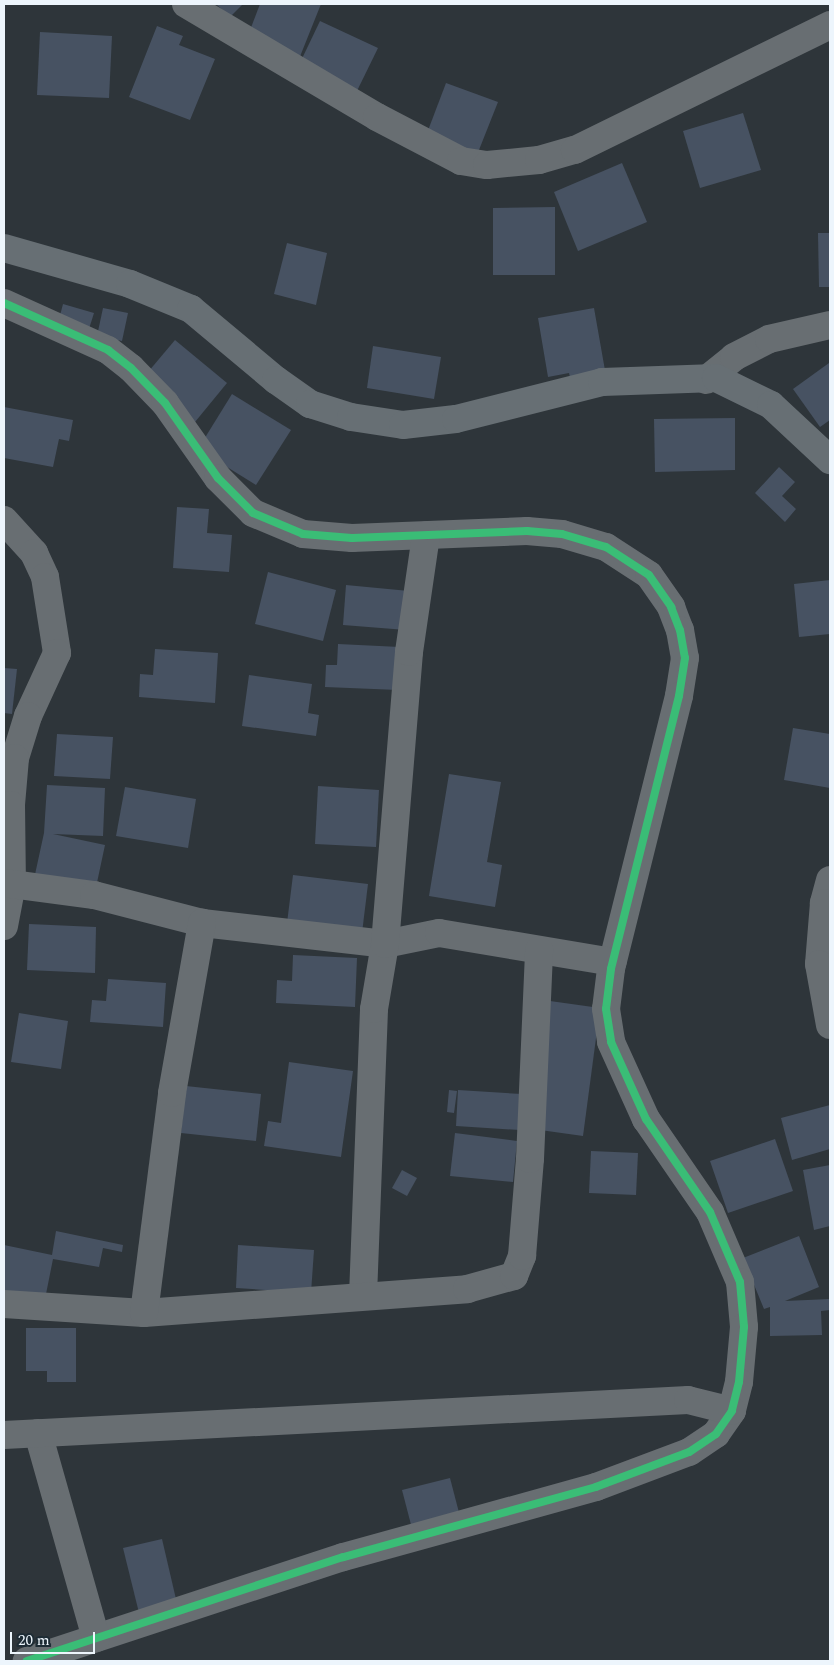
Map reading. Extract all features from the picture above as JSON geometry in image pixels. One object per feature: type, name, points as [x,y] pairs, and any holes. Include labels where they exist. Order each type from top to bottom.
[{"type":"main road","points":[[4,248],[130,284],[191,309],[234,341],[276,380],[310,404],[351,417],[403,425],[456,419],[602,382],[706,380],[716,378],[771,405],[830,460]]},
{"type":"street","points":[[186,4],[377,118],[461,161],[487,165],[539,160],[575,150],[830,26]]},
{"type":"street","points":[[4,303],[108,350],[131,368],[165,403],[218,478],[253,514],[304,534],[352,538],[527,531],[562,534],[606,547],[650,575],[671,607],[680,630],[685,658],[679,696],[612,962],[606,1009],[611,1042],[646,1119],[710,1212],[740,1282],[744,1327],[739,1382],[732,1411],[716,1434],[689,1452],[596,1487],[342,1557],[28,1661]]},
{"type":"street","points":[[706,380],[734,357],[769,339],[830,325]]},
{"type":"street","points":[[4,520],[34,553],[44,577],[57,653],[28,716],[15,758],[4,926]]},
{"type":"street","points":[[363,1296],[374,1009],[385,944],[409,652],[426,535]]},
{"type":"street","points":[[830,880],[824,903],[819,964],[830,1025]]},
{"type":"street","points":[[8,883],[94,895],[202,923],[385,944],[439,933],[612,962]]},
{"type":"street","points":[[144,1313],[172,1093],[202,923]]},
{"type":"street","points":[[4,1304],[144,1313],[467,1289],[514,1276],[522,1256],[529,1169],[539,950]]},
{"type":"street","points":[[4,1435],[688,1400],[732,1411]]},
{"type":"street","points":[[38,1433],[96,1638]]},
{"type":"building","points":[[216,4],[243,4],[230,17]]},
{"type":"building","points":[[260,4],[321,4],[299,59],[247,38]]},
{"type":"building","points":[[320,21],[378,48],[355,95],[298,67]]},
{"type":"building","points":[[157,26],[183,36],[179,45],[215,59],[190,120],[129,97]]},
{"type":"building","points":[[40,32],[112,36],[109,98],[37,95]]},
{"type":"building","points":[[446,83],[498,102],[475,160],[424,141]]},
{"type":"building","points":[[743,113],[761,170],[700,188],[683,131]]},
{"type":"building","points":[[622,163],[647,222],[578,251],[554,192]]},
{"type":"building","points":[[555,207],[555,275],[493,275],[493,208]]},
{"type":"building","points":[[818,233],[830,233],[830,287],[819,287]]},
{"type":"building","points":[[287,243],[327,253],[316,305],[274,294]]},
{"type":"building","points":[[63,304],[94,313],[88,332],[58,323]]},
{"type":"building","points":[[103,308],[128,313],[122,341],[97,336]]},
{"type":"building","points":[[594,308],[606,376],[571,382],[569,373],[548,377],[538,318]]},
{"type":"building","points":[[175,340],[227,383],[195,422],[143,378]]},
{"type":"building","points":[[373,346],[441,357],[434,399],[367,388]]},
{"type":"building","points":[[829,363],[830,420],[820,427],[793,389]]},
{"type":"building","points":[[232,394],[291,430],[256,485],[198,449]]},
{"type":"building","points":[[4,407],[73,420],[69,441],[59,439],[53,467],[4,458]]},
{"type":"building","points":[[735,418],[735,470],[655,472],[654,419]]},
{"type":"building","points":[[779,467],[795,482],[782,496],[796,509],[785,522],[755,493]]},
{"type":"building","points":[[177,507],[209,509],[207,533],[232,535],[229,572],[173,568]]},
{"type":"building","points":[[268,572],[336,590],[323,641],[255,624]]},
{"type":"building","points":[[830,580],[830,634],[799,637],[794,584]]},
{"type":"building","points":[[346,585],[409,591],[406,630],[343,625]]},
{"type":"building","points":[[338,644],[400,647],[398,690],[325,687],[326,665],[337,665]]},
{"type":"building","points":[[155,649],[218,653],[215,703],[139,697],[140,674],[153,675]]},
{"type":"building","points":[[4,668],[17,669],[12,714],[4,713]]},
{"type":"building","points":[[249,675],[312,684],[308,713],[319,715],[316,736],[242,726]]},
{"type":"building","points":[[793,728],[830,734],[830,788],[784,780]]},
{"type":"building","points":[[57,734],[113,737],[110,779],[54,776]]},
{"type":"building","points":[[449,774],[501,782],[487,862],[502,865],[495,907],[429,896]]},
{"type":"building","points":[[47,785],[105,788],[103,836],[53,834],[105,845],[95,892],[34,879],[44,833]]},
{"type":"building","points":[[318,786],[379,790],[376,847],[315,844]]},
{"type":"building","points":[[125,787],[196,799],[188,848],[116,836]]},
{"type":"building","points":[[293,875],[368,884],[362,933],[287,923]]},
{"type":"building","points":[[29,924],[96,927],[95,973],[27,970]]},
{"type":"building","points":[[293,955],[357,958],[355,1007],[276,1003],[277,980],[292,981]]},
{"type":"building","points":[[108,979],[166,983],[163,1027],[90,1022],[92,1000],[106,1001]]},
{"type":"building","points":[[550,1001],[600,1008],[583,1136],[533,1129]]},
{"type":"building","points":[[19,1013],[68,1021],[61,1069],[11,1062]]},
{"type":"building","points":[[289,1062],[353,1071],[341,1157],[264,1146],[268,1121],[281,1123]]},
{"type":"building","points":[[186,1086],[261,1094],[256,1141],[181,1133]]},
{"type":"building","points":[[449,1090],[457,1091],[454,1113],[447,1112]]},
{"type":"building","points":[[458,1090],[522,1094],[520,1130],[456,1126]]},
{"type":"building","points":[[830,1105],[830,1149],[792,1160],[781,1118]]},
{"type":"building","points":[[455,1133],[517,1141],[513,1182],[450,1176]]},
{"type":"building","points":[[775,1139],[793,1191],[728,1213],[710,1161]]},
{"type":"building","points":[[591,1151],[638,1153],[636,1195],[589,1193]]},
{"type":"building","points":[[830,1165],[830,1226],[814,1230],[803,1170]]},
{"type":"building","points":[[402,1170],[417,1178],[407,1196],[392,1188]]},
{"type":"building","points":[[56,1231],[123,1245],[122,1252],[103,1248],[99,1267],[53,1259],[45,1299],[4,1291],[4,1245],[52,1255]]},
{"type":"building","points":[[799,1236],[819,1287],[785,1301],[830,1299],[830,1310],[821,1311],[822,1335],[770,1336],[770,1307],[764,1309],[743,1258]]},
{"type":"building","points":[[238,1245],[314,1250],[311,1293],[236,1288]]},
{"type":"building","points":[[26,1328],[76,1328],[76,1382],[47,1382],[47,1371],[26,1371]]},
{"type":"building","points":[[450,1478],[463,1528],[415,1540],[402,1490]]},
{"type":"building","points":[[162,1539],[179,1612],[141,1621],[123,1548]]},
{"type":"cycle path","points":[[4,303],[108,350],[131,368],[165,403],[218,478],[253,513],[303,534],[352,538],[527,531],[562,534],[606,547],[649,575],[671,607],[680,630],[685,658],[679,696],[611,969],[606,1009],[611,1042],[646,1119],[710,1212],[740,1282],[744,1327],[739,1382],[732,1411],[716,1434],[689,1452],[596,1487],[343,1557],[27,1661]]}]
